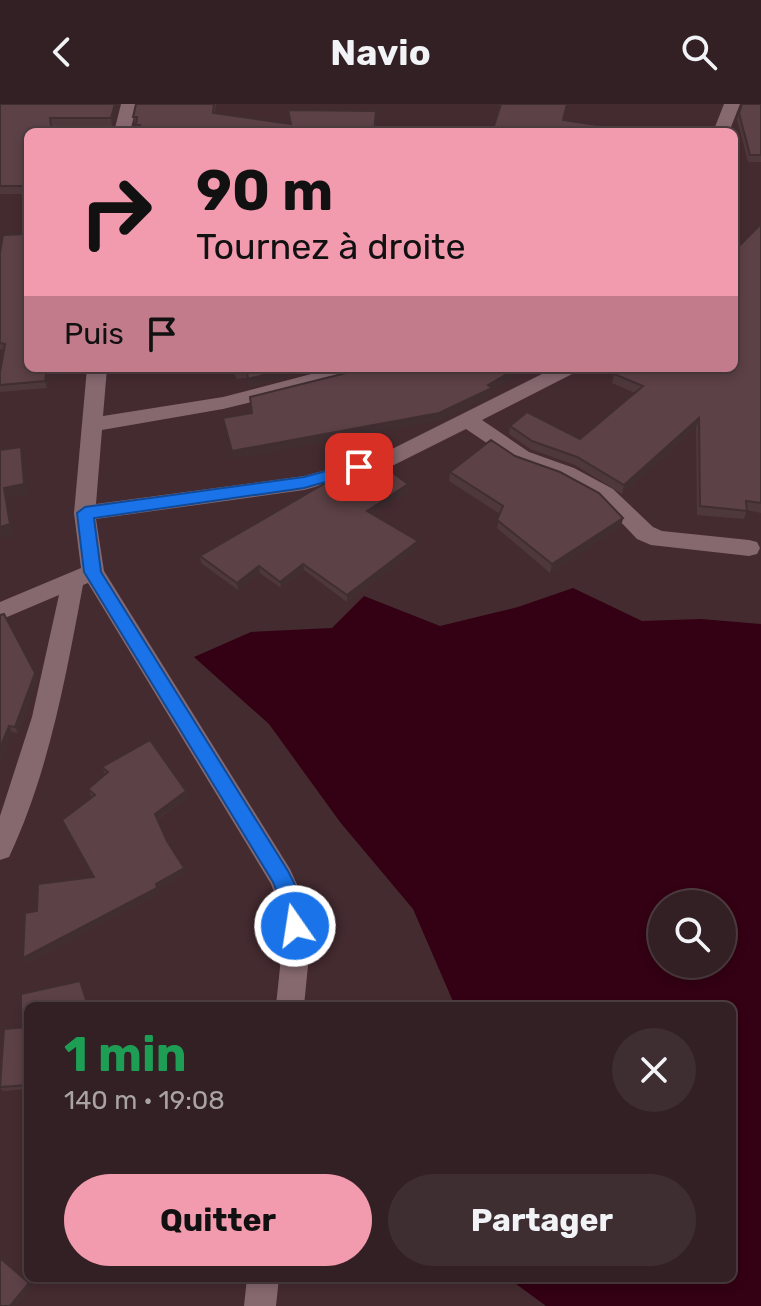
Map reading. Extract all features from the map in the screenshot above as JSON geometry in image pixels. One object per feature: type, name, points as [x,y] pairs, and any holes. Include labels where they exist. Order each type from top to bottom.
[{"type":"street","points":[[123,128],[129,104]]},
{"type":"street","points":[[723,128],[732,104]]},
{"type":"street","points":[[0,849],[26,787],[83,576],[97,372]]},
{"type":"street","points":[[95,424],[223,403],[343,372]]},
{"type":"street","points":[[85,513],[304,483],[387,460],[561,372]]},
{"type":"street","points":[[467,420],[522,457],[567,473],[606,494],[645,533],[679,543],[749,548]]},
{"type":"street","points":[[0,611],[83,576]]},
{"type":"street","points":[[83,576],[281,877],[294,907],[296,945],[290,1002]]},
{"type":"street","points":[[260,1306],[263,1282]]},
{"type":"shaded area","points":[[573,588],[642,621],[701,619],[761,624],[761,1306],[546,1306],[513,1282],[736,1282],[736,1002],[453,1002],[413,909],[340,822],[269,724],[194,657],[251,632],[332,628],[364,596],[440,626],[518,607]]},
{"type":"building","points":[[0,104],[115,104],[111,118],[50,118],[51,128],[24,128],[24,186],[0,186]]},
{"type":"building","points":[[136,104],[214,104],[213,113],[291,124],[288,110],[376,111],[374,128],[140,128],[140,125],[136,125],[137,117],[133,117]]},
{"type":"building","points":[[501,104],[567,104],[563,120],[616,128],[493,128]]},
{"type":"building","points":[[742,104],[761,104],[761,155],[750,155],[739,113]]},
{"type":"building","points":[[761,224],[761,503],[746,501],[747,511],[700,506],[699,418],[624,485],[577,457],[532,441],[510,426],[527,412],[580,439],[643,386],[614,374],[616,372],[738,372],[738,247]]},
{"type":"building","points":[[24,234],[24,372],[46,372],[45,381],[0,385],[5,344],[0,343],[0,253],[3,235]]},
{"type":"building","points":[[247,372],[275,372],[248,379]]},
{"type":"building","points":[[510,372],[488,385],[492,388],[439,413],[232,451],[223,418],[252,413],[250,397],[346,373]]},
{"type":"building","points":[[491,440],[515,456],[560,472],[599,493],[623,518],[552,564],[497,520],[503,506],[450,472]]},
{"type":"building","points":[[21,447],[24,484],[4,488],[10,524],[0,527],[0,450]]},
{"type":"building","points":[[382,465],[408,484],[367,511],[418,541],[347,595],[303,564],[280,582],[259,566],[237,583],[200,556],[334,478]]},
{"type":"building","points":[[4,614],[35,673],[15,727],[9,726],[0,748],[0,615]]},
{"type":"building","points":[[150,740],[186,791],[155,814],[184,868],[156,884],[157,888],[23,958],[25,913],[37,911],[38,884],[94,877],[62,820],[95,795],[88,789],[108,772],[102,767]]},
{"type":"building","points":[[80,981],[87,1002],[24,1002],[24,1027],[21,1027],[21,994]]},
{"type":"building","points":[[24,1027],[24,1085],[0,1087],[4,1029]]},
{"type":"building","points":[[0,1258],[24,1282],[29,1283],[10,1306],[0,1306]]},
{"type":"route","points":[[295,926],[294,907],[281,877],[93,572],[85,513],[304,483],[359,467]]}]
